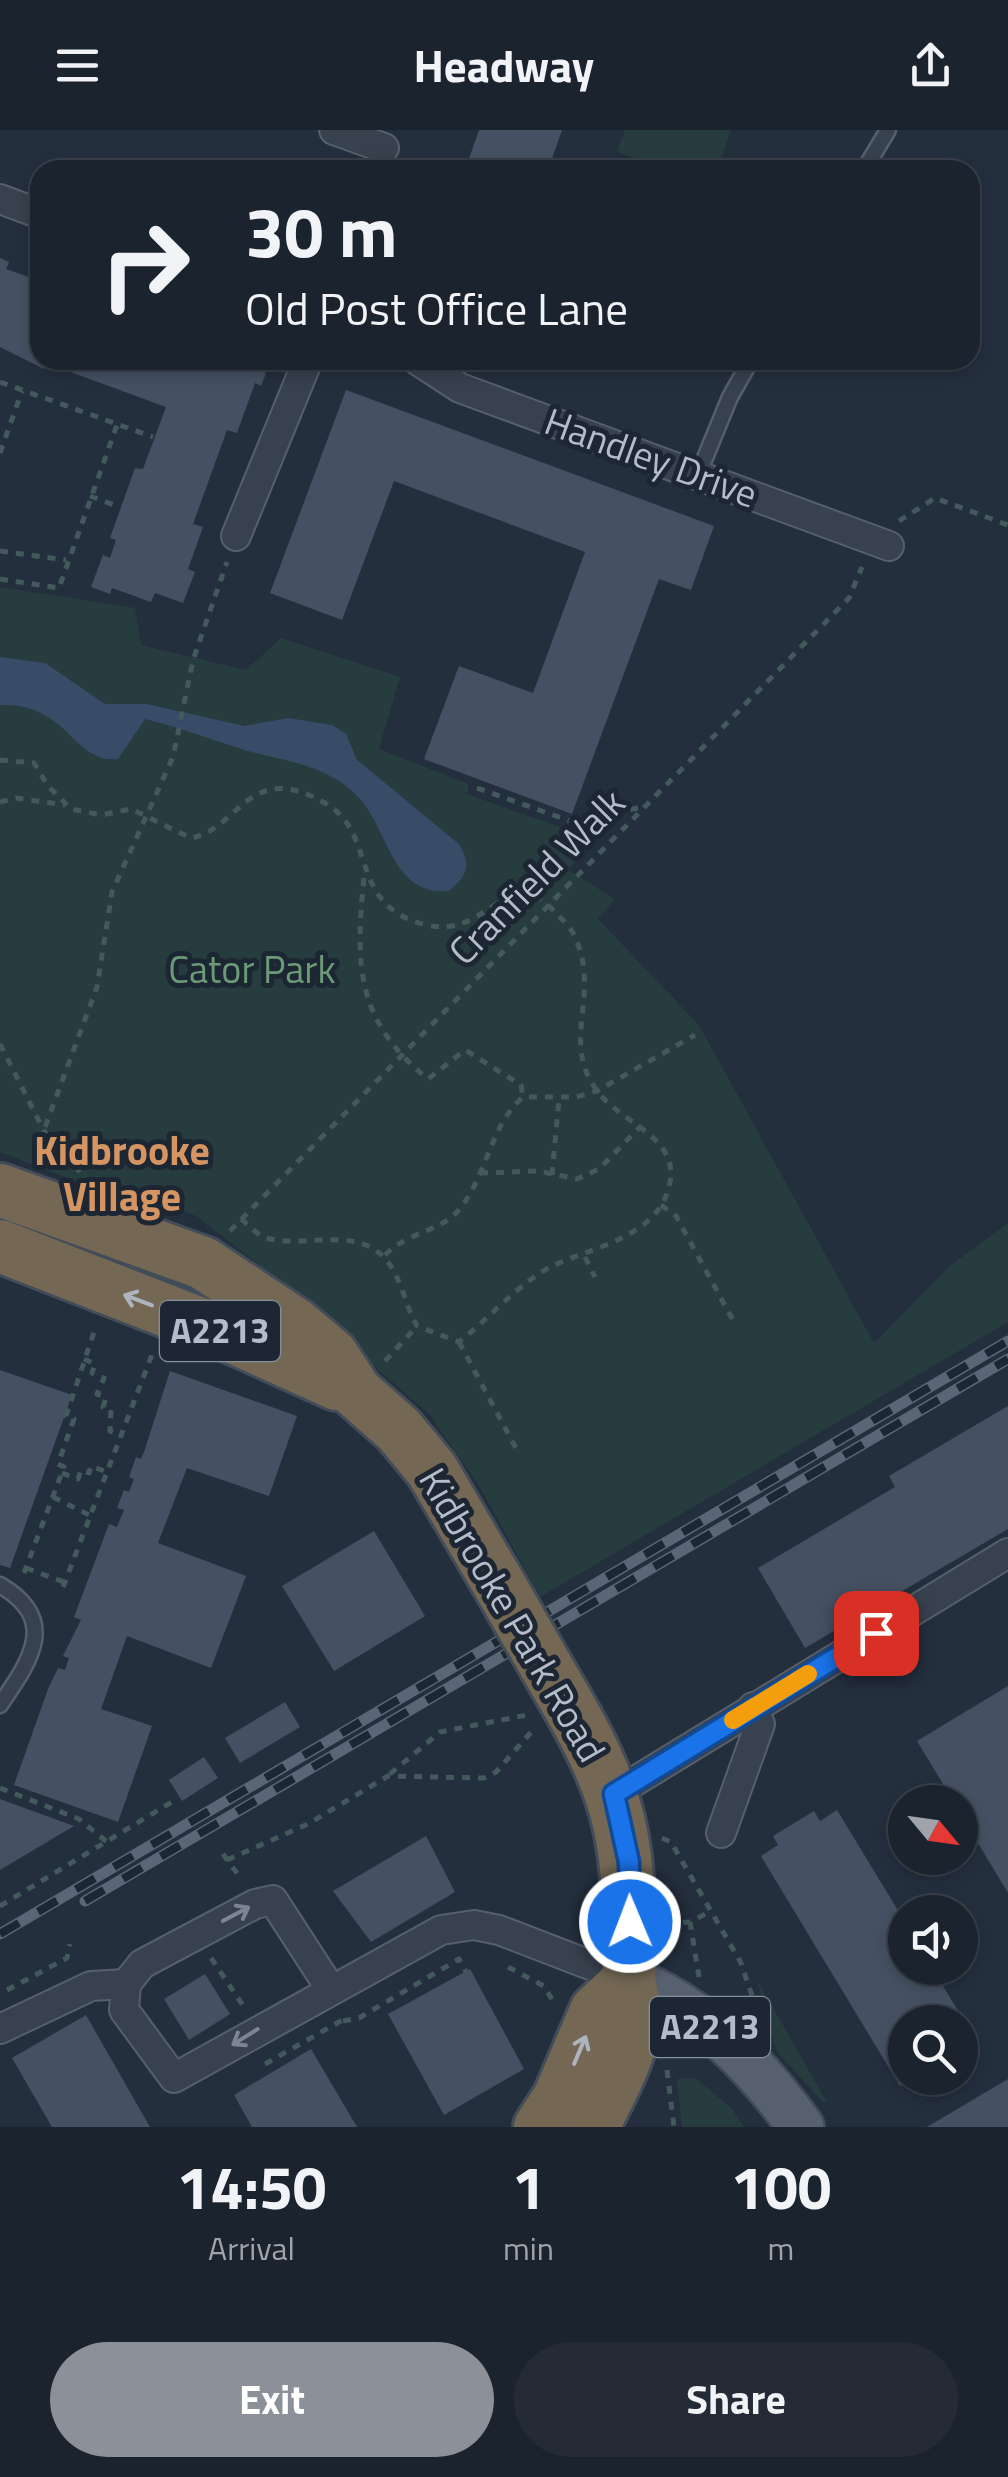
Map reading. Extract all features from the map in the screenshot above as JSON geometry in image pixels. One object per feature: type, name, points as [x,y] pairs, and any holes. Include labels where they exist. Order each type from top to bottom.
[{"type":"highway","name":"Kidbrooke Park Road","points":[[17,1172],[101,1224],[227,1276],[367,1381],[399,1430],[432,1470],[500,1586],[540,1706],[588,1736],[618,1808],[632,1904],[628,1980],[636,2025],[593,2127]]},
{"type":"highway","name":"Kidbrooke Park Road","points":[[0,1246],[226,1334],[367,1381]]},
{"type":"highway","name":"A2213","points":[[540,2127],[559,2098],[596,2012],[628,1980]]},
{"type":"main road","name":"A2213","points":[[628,1980],[686,2007],[758,2074],[801,2127]]},
{"type":"street","points":[[334,130],[384,149]]},
{"type":"street","points":[[0,200],[30,210]]},
{"type":"street","points":[[236,536],[304,370]]},
{"type":"street","name":"Handley Drive","points":[[432,370],[460,388],[882,543]]},
{"type":"street","points":[[618,1808],[753,1708],[1008,1553]]},
{"type":"street","points":[[720,1833],[760,1724],[753,1708]]},
{"type":"street","points":[[330,1988],[273,1900],[255,1904],[142,1964],[126,1984],[124,2010],[174,2078],[330,1988],[441,1930],[474,1924],[499,1930],[628,1980]]},
{"type":"street","points":[[0,2029],[91,1986],[126,1984]]},
{"type":"lane","points":[[870,160],[888,130]]},
{"type":"lane","points":[[698,475],[730,397],[746,370]]},
{"type":"lane","points":[[0,1584],[26,1606],[36,1635],[32,1654],[0,1705]]},
{"type":"path","points":[[0,382],[153,437]]},
{"type":"path","points":[[0,453],[22,391]]},
{"type":"path","points":[[0,579],[59,588],[116,426]]},
{"type":"path","points":[[90,496],[117,506]]},
{"type":"path","points":[[882,543],[935,498],[1008,525]]},
{"type":"path","points":[[17,1172],[44,1131],[97,987],[112,892],[166,776],[193,660],[236,536]]},
{"type":"path","name":"Cranfield Walk","points":[[222,1241],[849,598],[882,543]]},
{"type":"path","points":[[0,551],[66,560]]},
{"type":"path","points":[[0,760],[34,762],[66,805]]},
{"type":"path","points":[[477,788],[570,821],[646,806]]},
{"type":"path","points":[[0,802],[16,798],[66,805],[84,814],[131,809],[179,836],[204,836],[254,795],[283,790],[324,802],[352,830],[365,875],[360,938],[362,982],[372,1017],[400,1056],[428,1079],[465,1050],[521,1085],[523,1097]]},
{"type":"path","points":[[365,875],[390,908],[425,925],[467,924],[513,893],[527,892],[548,904],[574,934],[583,961],[588,991],[579,1041],[586,1072],[597,1091],[655,1138],[671,1162],[671,1179],[661,1206],[621,1239],[585,1257],[546,1269],[459,1342]]},
{"type":"path","points":[[384,1256],[406,1236],[456,1213],[513,1106],[523,1097],[597,1091],[694,1035]]},
{"type":"path","points":[[0,1044],[44,1131],[88,1181]]},
{"type":"path","points":[[552,1175],[560,1097]]},
{"type":"path","points":[[482,1169],[577,1178],[599,1170],[640,1126]]},
{"type":"path","points":[[661,1206],[676,1216],[734,1322]]},
{"type":"path","points":[[241,1219],[262,1237],[292,1242],[351,1240],[384,1256],[396,1272],[417,1326],[459,1342],[518,1452]]},
{"type":"path","points":[[585,1257],[594,1277]]},
{"type":"path","points":[[98,1322],[66,1416],[74,1419],[58,1464],[64,1466],[62,1473],[25,1570],[64,1584],[156,1344]]},
{"type":"path","points":[[367,1381],[417,1326]]},
{"type":"path","points":[[84,1360],[95,1364],[92,1373],[104,1378],[97,1394],[106,1398],[103,1407],[111,1410],[107,1420],[113,1423],[110,1431],[121,1436]]},
{"type":"path","points":[[62,1473],[78,1479],[81,1470],[89,1473],[92,1466],[107,1472]]},
{"type":"path","points":[[53,1496],[90,1516]]},
{"type":"path","points":[[388,1776],[484,1778],[496,1772],[540,1706]]},
{"type":"path","points":[[229,1891],[243,1882],[225,1857],[308,1824],[388,1776],[440,1732],[540,1706]]},
{"type":"path","points":[[0,1788],[79,1820],[107,1842]]},
{"type":"path","points":[[1,1908],[174,1800]]},
{"type":"path","points":[[618,1808],[671,1842],[751,1983],[764,2036],[758,2074]]},
{"type":"path","points":[[670,1924],[690,1922],[712,1911]]},
{"type":"path","points":[[690,1922],[701,1972]]},
{"type":"path","points":[[196,1935],[275,2060]]},
{"type":"path","points":[[0,1994],[67,1958],[70,1944]]},
{"type":"path","points":[[344,2021],[359,2018],[459,1959],[466,1972]]},
{"type":"path","points":[[667,2069],[674,2127]]},
{"type":"green space","points":[[625,130],[731,130],[720,160],[640,160],[617,152]]},
{"type":"green space","name":"Cator Park","points":[[0,587],[135,608],[141,645],[246,670],[281,638],[400,677],[379,749],[469,784],[467,794],[565,829],[620,816],[568,870],[615,899],[598,919],[699,1025],[874,1343],[952,1264],[1008,1223],[1008,1322],[540,1597],[480,1487],[429,1414],[254,1261],[198,1217],[135,1190],[117,1193],[94,1188],[0,1152]]},
{"type":"green space","points":[[757,1980],[827,2102],[777,2052]]},
{"type":"green space","points":[[696,2078],[732,2109],[744,2127],[682,2127],[677,2079]]},
{"type":"water","points":[[0,657],[45,663],[105,704],[147,704],[244,726],[288,718],[332,725],[346,734],[357,760],[459,844],[466,870],[448,891],[429,890],[415,883],[403,872],[359,798],[335,778],[307,766],[145,719],[118,759],[103,758],[41,713],[0,705]]},
{"type":"building","points":[[479,130],[562,130],[552,160],[468,160]]},
{"type":"building","points":[[0,258],[9,262],[6,269],[30,277],[30,362],[0,347]]},
{"type":"building","points":[[65,370],[266,373],[261,386],[255,383],[237,433],[227,430],[193,524],[203,527],[188,569],[195,572],[183,603],[155,593],[151,602],[112,588],[110,594],[91,587],[103,555],[110,558],[116,540],[110,538],[135,468],[143,469],[166,407]]},
{"type":"building","points":[[346,390],[714,526],[691,590],[659,579],[572,814],[424,759],[459,666],[533,693],[585,552],[394,481],[342,620],[270,593]]},
{"type":"building","points":[[0,1370],[72,1395],[10,1568],[0,1565]]},
{"type":"building","points":[[170,1371],[297,1416],[269,1496],[187,1468],[158,1543],[246,1576],[211,1668],[127,1636],[101,1709],[152,1726],[118,1822],[14,1785],[48,1689],[58,1668],[65,1670],[69,1658],[63,1656],[81,1620],[74,1617],[109,1524],[117,1527],[124,1510],[117,1508],[124,1490],[129,1492],[134,1479],[129,1477],[136,1457],[141,1459],[144,1452]]},
{"type":"building","points":[[1008,1406],[1008,1529],[805,1648],[758,1568],[895,1487],[889,1476]]},
{"type":"building","points":[[374,1531],[425,1616],[334,1671],[282,1586]]},
{"type":"building","points":[[1008,1686],[1008,1893],[978,1843],[978,1785],[944,1785],[917,1741]]},
{"type":"building","points":[[285,1702],[300,1727],[240,1763],[225,1738]]},
{"type":"building","points":[[204,1757],[218,1778],[182,1801],[169,1780]]},
{"type":"building","points":[[0,1799],[8,1802],[74,1826],[0,1870]]},
{"type":"building","points":[[837,1810],[889,1895],[888,1985],[942,1985],[955,2005],[888,2005],[888,2066],[761,1856],[778,1845],[773,1836],[814,1811],[820,1821]]},
{"type":"building","points":[[426,1836],[455,1892],[371,1942],[333,1891]]},
{"type":"building","points":[[470,1969],[524,2069],[444,2115],[388,2014]]},
{"type":"building","points":[[205,1974],[230,2014],[189,2040],[164,1999]]},
{"type":"building","points":[[86,2015],[150,2127],[52,2127],[12,2058]]},
{"type":"building","points":[[311,2049],[357,2127],[252,2127],[234,2095]]},
{"type":"building","points":[[1008,2079],[1008,2127],[927,2127]]},
{"type":"railway","points":[[0,1934],[1008,1341]]},
{"type":"railway","points":[[85,1901],[1008,1359]]},
{"type":"slow traffic","points":[[733,1720],[808,1674]]},
{"type":"district","name":"Kidbrooke Village","points":[[122,1174]]},
{"type":"route","points":[[630,1922],[629,1862],[614,1794],[876,1633]]}]
